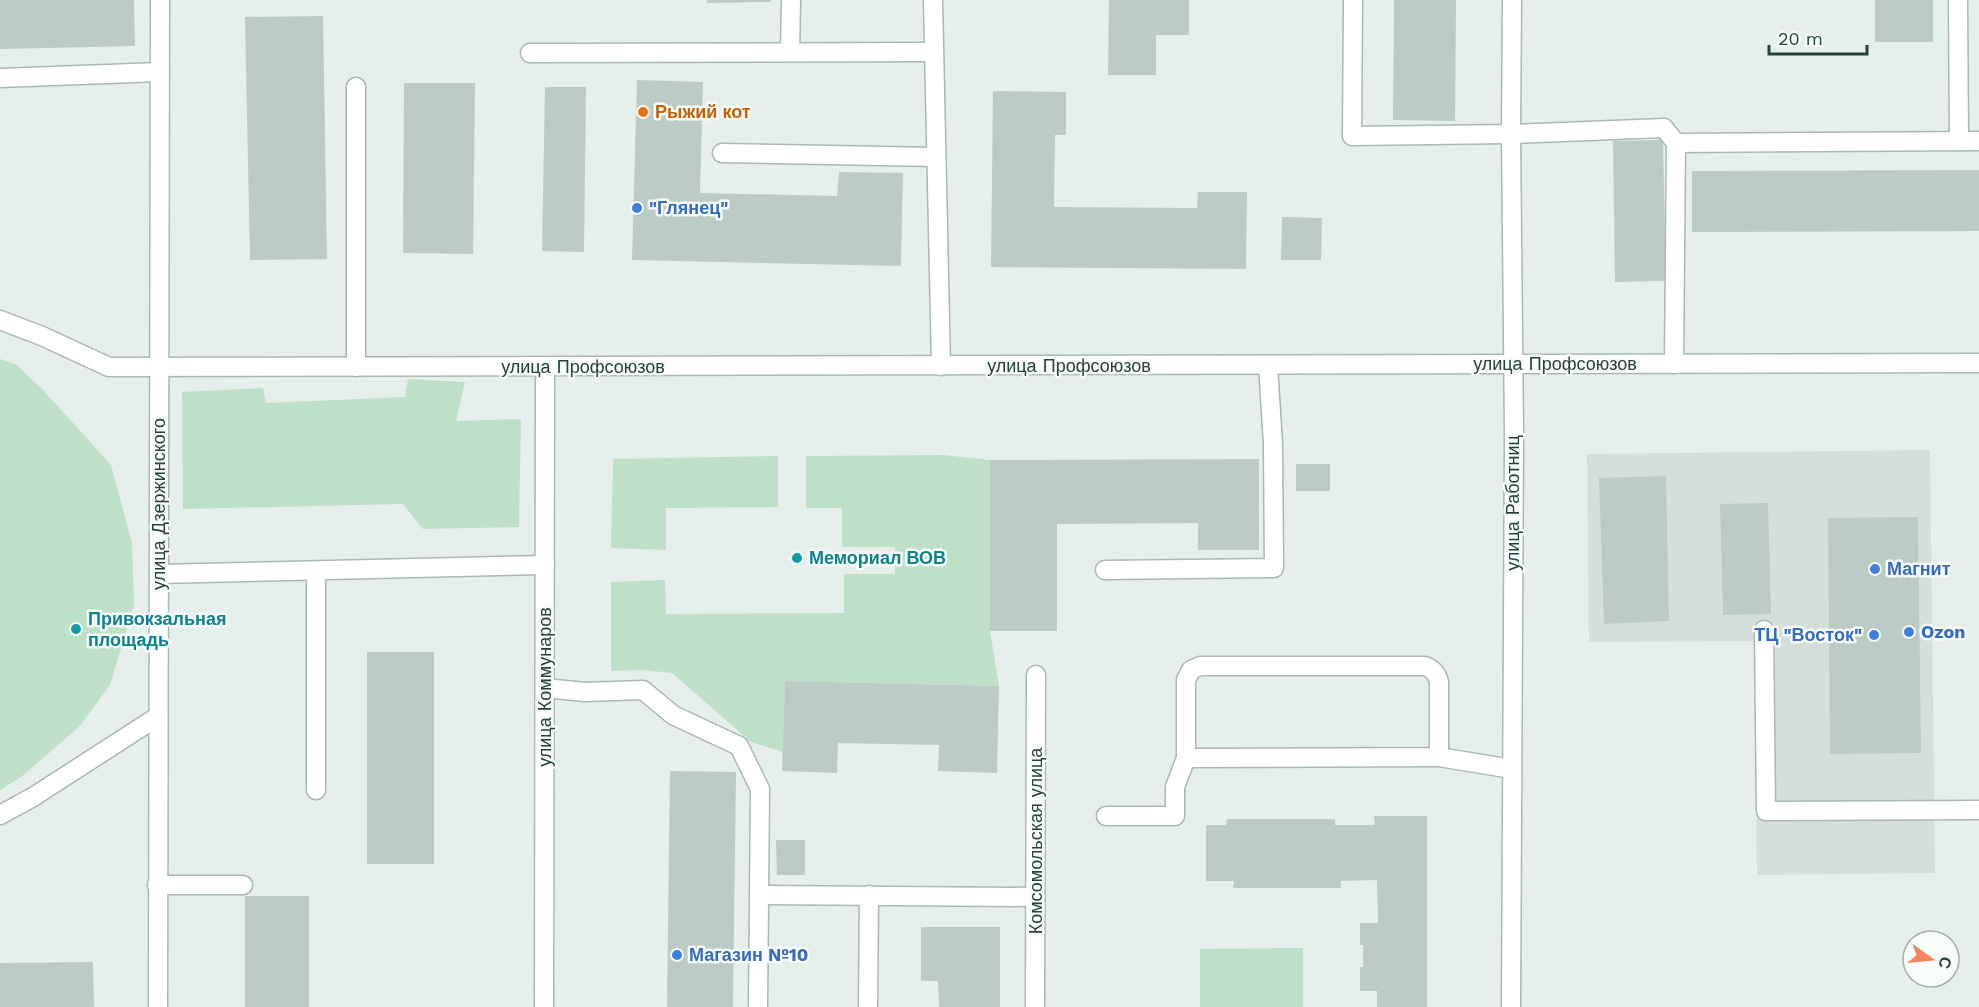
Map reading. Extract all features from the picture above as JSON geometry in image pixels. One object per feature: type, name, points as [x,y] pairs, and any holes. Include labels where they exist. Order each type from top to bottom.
[{"type":"street","name":"улица Дзержинского","points":[[158,1007],[160,0]]},
{"type":"street","points":[[790,52],[791,0]]},
{"type":"street","points":[[933,0],[941,366]]},
{"type":"street","points":[[1353,0],[1352,135],[1511,134],[1664,128],[1676,143],[1674,364]]},
{"type":"street","name":"улица Работниц","points":[[1511,1007],[1514,364],[1512,0]]},
{"type":"street","points":[[1958,0],[1959,141]]},
{"type":"street","points":[[531,53],[934,52]]},
{"type":"street","points":[[0,78],[160,72]]},
{"type":"street","points":[[356,87],[356,367]]},
{"type":"street","points":[[1676,143],[1979,141]]},
{"type":"street","points":[[722,153],[936,157]]},
{"type":"street","points":[[0,320],[42,336],[109,367],[160,368]]},
{"type":"street","name":"улица Профсоюзов","points":[[160,368],[1979,363]]},
{"type":"street","points":[[1105,570],[1274,568],[1273,444],[1268,365]]},
{"type":"street","name":"улица Коммунаров","points":[[544,1007],[545,367]]},
{"type":"street","points":[[159,574],[545,565]]},
{"type":"street","points":[[316,571],[316,790]]},
{"type":"street","points":[[1764,630],[1766,811],[1979,810]]},
{"type":"street","points":[[1106,816],[1175,816],[1175,787],[1186,758],[1186,680],[1195,668],[1425,666],[1435,671],[1439,681],[1439,758]]},
{"type":"street","name":"Комсомольская улица","points":[[1035,1007],[1036,675]]},
{"type":"street","points":[[545,688],[585,692],[643,690],[673,715],[739,746],[760,789],[761,895],[758,1007]]},
{"type":"street","points":[[0,815],[33,797],[157,717]]},
{"type":"street","points":[[1186,758],[1439,758],[1512,770]]},
{"type":"street","points":[[157,885],[243,885]]},
{"type":"street","points":[[761,895],[1035,897]]},
{"type":"street","points":[[868,895],[868,1007]]},
{"type":"shaded area","points":[[1930,450],[1935,873],[1757,875],[1755,641],[1589,642],[1587,454]]},
{"type":"green space","points":[[0,359],[17,365],[43,390],[111,465],[132,543],[134,605],[110,685],[79,727],[21,777],[0,790]]},
{"type":"green space","points":[[408,379],[465,382],[456,421],[521,419],[519,527],[423,529],[403,504],[183,509],[182,392],[263,388],[266,403],[405,397]]},
{"type":"green space","points":[[944,455],[990,460],[990,631],[999,686],[785,681],[783,752],[751,742],[672,673],[642,670],[611,671],[611,582],[665,580],[666,614],[844,613],[844,574],[895,574],[895,547],[842,547],[842,508],[806,508],[806,456]]},
{"type":"green space","points":[[778,456],[778,507],[666,508],[666,550],[611,548],[613,459]]},
{"type":"green space","points":[[1303,948],[1303,1007],[1200,1007],[1200,949]]},
{"type":"building","points":[[0,0],[134,0],[135,46],[0,49]]},
{"type":"building","points":[[707,0],[771,0],[771,2],[707,3]]},
{"type":"building","points":[[1109,0],[1189,0],[1189,35],[1156,35],[1156,75],[1108,75]]},
{"type":"building","points":[[1394,0],[1456,0],[1455,121],[1393,120]]},
{"type":"building","points":[[1875,0],[1933,0],[1933,42],[1875,42]]},
{"type":"building","points":[[323,16],[327,259],[250,260],[245,17]]},
{"type":"building","points":[[637,80],[703,82],[700,193],[837,196],[839,172],[903,173],[901,266],[632,260]]},
{"type":"building","points":[[404,83],[475,83],[473,254],[403,253]]},
{"type":"building","points":[[545,87],[586,87],[584,252],[542,251]]},
{"type":"building","points":[[993,91],[1066,92],[1066,135],[1055,135],[1054,207],[1197,208],[1198,192],[1247,192],[1246,269],[991,267]]},
{"type":"building","points":[[1663,140],[1666,281],[1615,282],[1613,141]]},
{"type":"building","points":[[1979,170],[1979,231],[1692,232],[1692,171]]},
{"type":"building","points":[[1282,217],[1322,218],[1321,260],[1281,260]]},
{"type":"building","points":[[1259,459],[1259,550],[1198,550],[1198,523],[1057,524],[1057,631],[990,631],[990,460]]},
{"type":"building","points":[[1296,464],[1330,464],[1330,491],[1296,491]]},
{"type":"building","points":[[1666,476],[1669,621],[1604,624],[1599,478]]},
{"type":"building","points":[[1768,503],[1771,614],[1723,615],[1720,504]]},
{"type":"building","name":"ТЦ \"Восток\"","points":[[1918,517],[1921,753],[1830,754],[1828,518]]},
{"type":"building","points":[[367,652],[434,652],[434,864],[367,864]]},
{"type":"building","points":[[785,681],[999,686],[997,773],[938,771],[939,745],[838,743],[837,773],[782,771]]},
{"type":"building","points":[[670,771],[736,772],[733,1007],[667,1007]]},
{"type":"building","points":[[1374,816],[1427,816],[1427,1007],[1377,1007],[1377,991],[1360,991],[1363,945],[1360,945],[1360,923],[1378,923],[1377,880],[1341,881],[1341,888],[1233,888],[1234,881],[1206,881],[1206,825],[1226,825],[1227,819],[1335,819],[1335,825],[1375,825]]},
{"type":"building","points":[[776,840],[805,840],[805,875],[777,875]]},
{"type":"building","points":[[245,896],[309,896],[309,1007],[245,1007]]},
{"type":"building","points":[[921,927],[1000,927],[1000,1007],[939,1007],[938,981],[921,981]]},
{"type":"building","points":[[93,962],[94,1007],[0,1007],[0,963]]},
{"type":"place","name":"Рыжий кот","points":[[643,112]]},
{"type":"place","name":"\"Глянец\"","points":[[637,208]]},
{"type":"place","name":"Мемориал ВОВ","points":[[797,558]]},
{"type":"place","name":"Магнит","points":[[1875,569]]},
{"type":"place","name":"Привокзальная площадь","points":[[76,629]]},
{"type":"place","name":"Ozon","points":[[1909,632]]},
{"type":"place","name":"ТЦ \"Восток\"","points":[[1874,635]]},
{"type":"place","name":"Магазин №10","points":[[677,955]]}]
